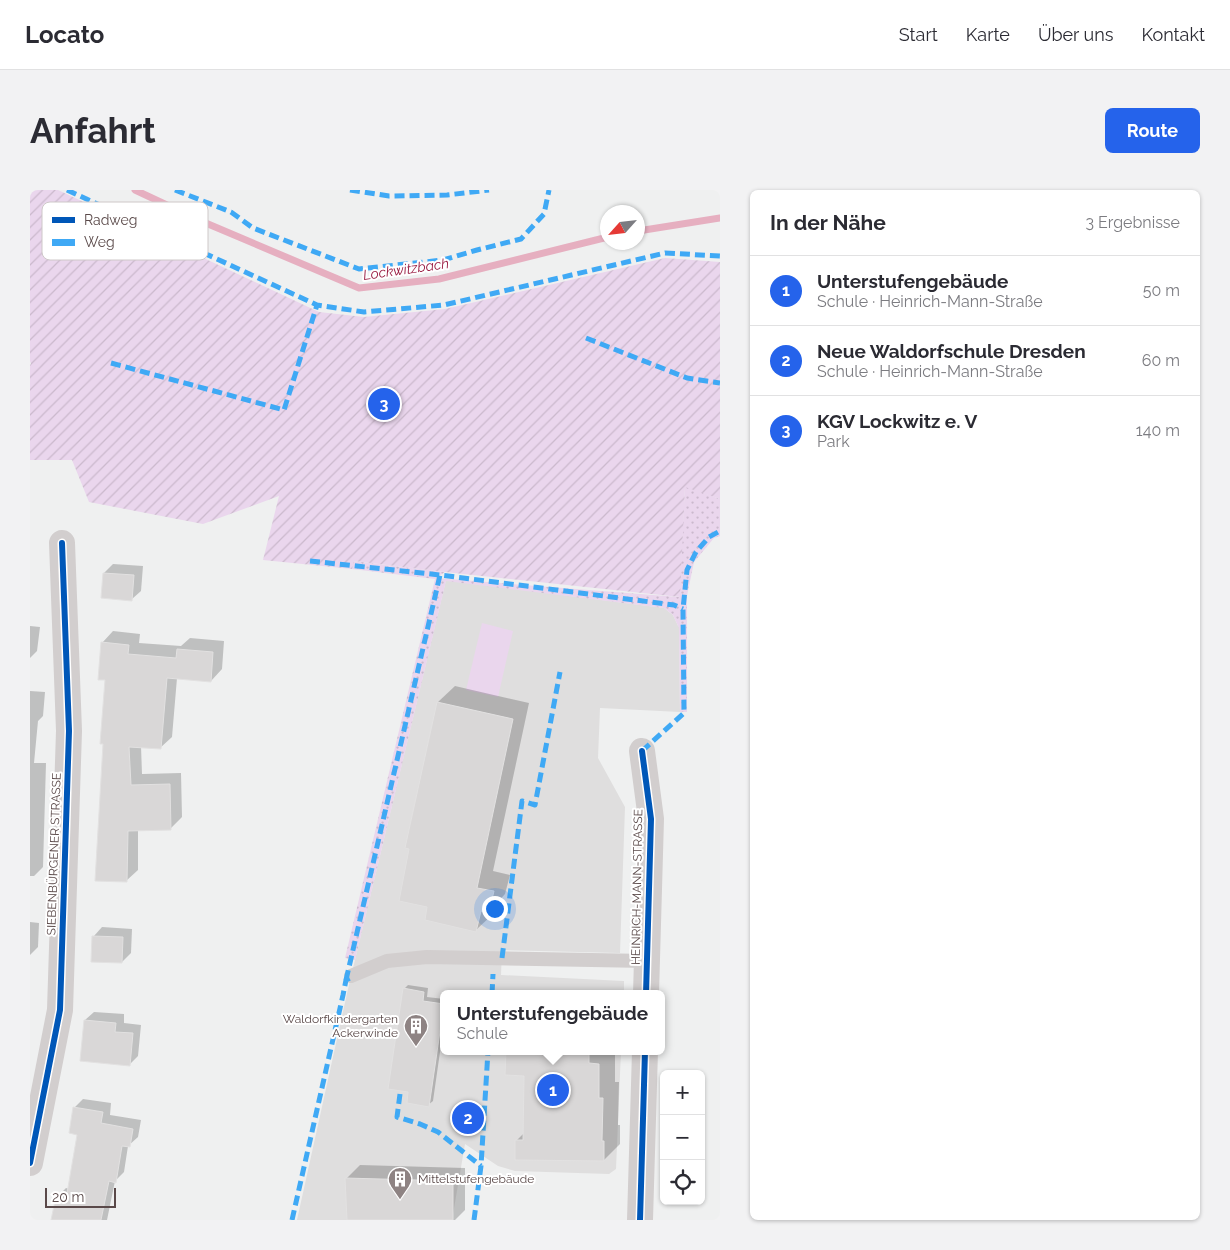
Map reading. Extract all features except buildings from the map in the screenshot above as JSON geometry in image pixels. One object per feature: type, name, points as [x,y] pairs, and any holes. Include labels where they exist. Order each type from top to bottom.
[{"type":"street","name":"SIEBENBÜRGENER STRASSE","points":[[30,1163],[60,1010],[69,731],[62,543]]},
{"type":"street","name":"HEINRICH-MANN-STRASSE","points":[[642,752],[651,819],[646,990]]},
{"type":"street","points":[[640,1220],[645,1055]]},
{"type":"lane","points":[[351,976],[386,961],[428,957],[647,961]]},
{"type":"shaded area","points":[[30,190],[58,190],[84,202],[42,202],[42,260],[208,260],[319,312],[364,317],[445,309],[665,258],[720,262],[720,499],[685,487],[680,597],[354,561],[352,569],[263,560],[279,496],[203,524],[89,502],[72,460],[30,460]]},
{"type":"shaded area","points":[[685,486],[720,499],[720,536],[714,538],[694,562],[687,596],[687,712],[680,712],[679,628],[673,615],[664,608],[446,581],[355,960],[345,958],[435,579],[352,569],[353,561],[445,572],[436,578],[679,597]]},
{"type":"shaded area","points":[[446,580],[664,608],[673,615],[679,628],[680,712],[600,708],[598,758],[625,807],[620,953],[502,950],[501,975],[624,981],[624,990],[440,990],[440,1055],[621,1055],[616,1169],[609,1174],[515,1171],[498,1166],[465,1144],[452,1220],[297,1220],[348,989]]},
{"type":"shaded area","points":[[482,623],[513,631],[498,697],[466,690]]},
{"type":"waterway","name":"Lockwitzbach","points":[[135,190],[161,202]]},
{"type":"waterway","name":"Lockwitzbach","points":[[645,230],[720,218]]},
{"type":"waterway","name":"Lockwitzbach","points":[[208,224],[359,288],[439,279],[600,239]]},
{"type":"marked path","points":[[67,190],[93,202]]},
{"type":"marked path","points":[[175,190],[206,202]]},
{"type":"marked path","points":[[350,190],[389,196],[447,195],[489,190]]},
{"type":"marked path","points":[[208,203],[231,212],[253,228],[359,269],[443,260],[521,239],[544,214],[549,190]]},
{"type":"marked path","points":[[208,255],[317,305],[364,312],[444,305],[665,253],[720,256]]},
{"type":"marked path","points":[[111,363],[284,410],[317,305]]},
{"type":"marked path","points":[[586,338],[687,378],[720,383]]},
{"type":"marked path","points":[[642,751],[684,713],[683,609],[687,570],[696,552],[709,537],[720,531]]},
{"type":"marked path","points":[[310,561],[440,575],[674,605],[683,609]]},
{"type":"marked path","points":[[346,980],[440,575]]},
{"type":"marked path","points":[[502,958],[522,801],[535,805],[560,672]]},
{"type":"marked path","points":[[492,990],[493,974]]},
{"type":"marked path","points":[[292,1220],[346,980],[350,978]]},
{"type":"marked path","points":[[474,1220],[481,1166],[488,1055]]},
{"type":"marked path","points":[[400,1094],[397,1117],[438,1132],[481,1166]]},
{"type":"cycle path","points":[[30,1163],[60,1010],[69,731],[62,543]]},
{"type":"cycle path","points":[[642,751],[651,819],[646,990]]},
{"type":"cycle path","points":[[640,1220],[645,1055]]},
{"type":"place","name":"KGV Lockwitz e. V","points":[[384,404]]},
{"type":"place","name":"Waldorfkindergarten Ackerwinde","points":[[416,1047]]},
{"type":"place","name":"Unterstufengebäude","points":[[553,1090]]},
{"type":"place","name":"Neue Waldorfschule Dresden","points":[[468,1118]]},
{"type":"place","name":"Mittelstufengebäude","points":[[400,1200]]}]
